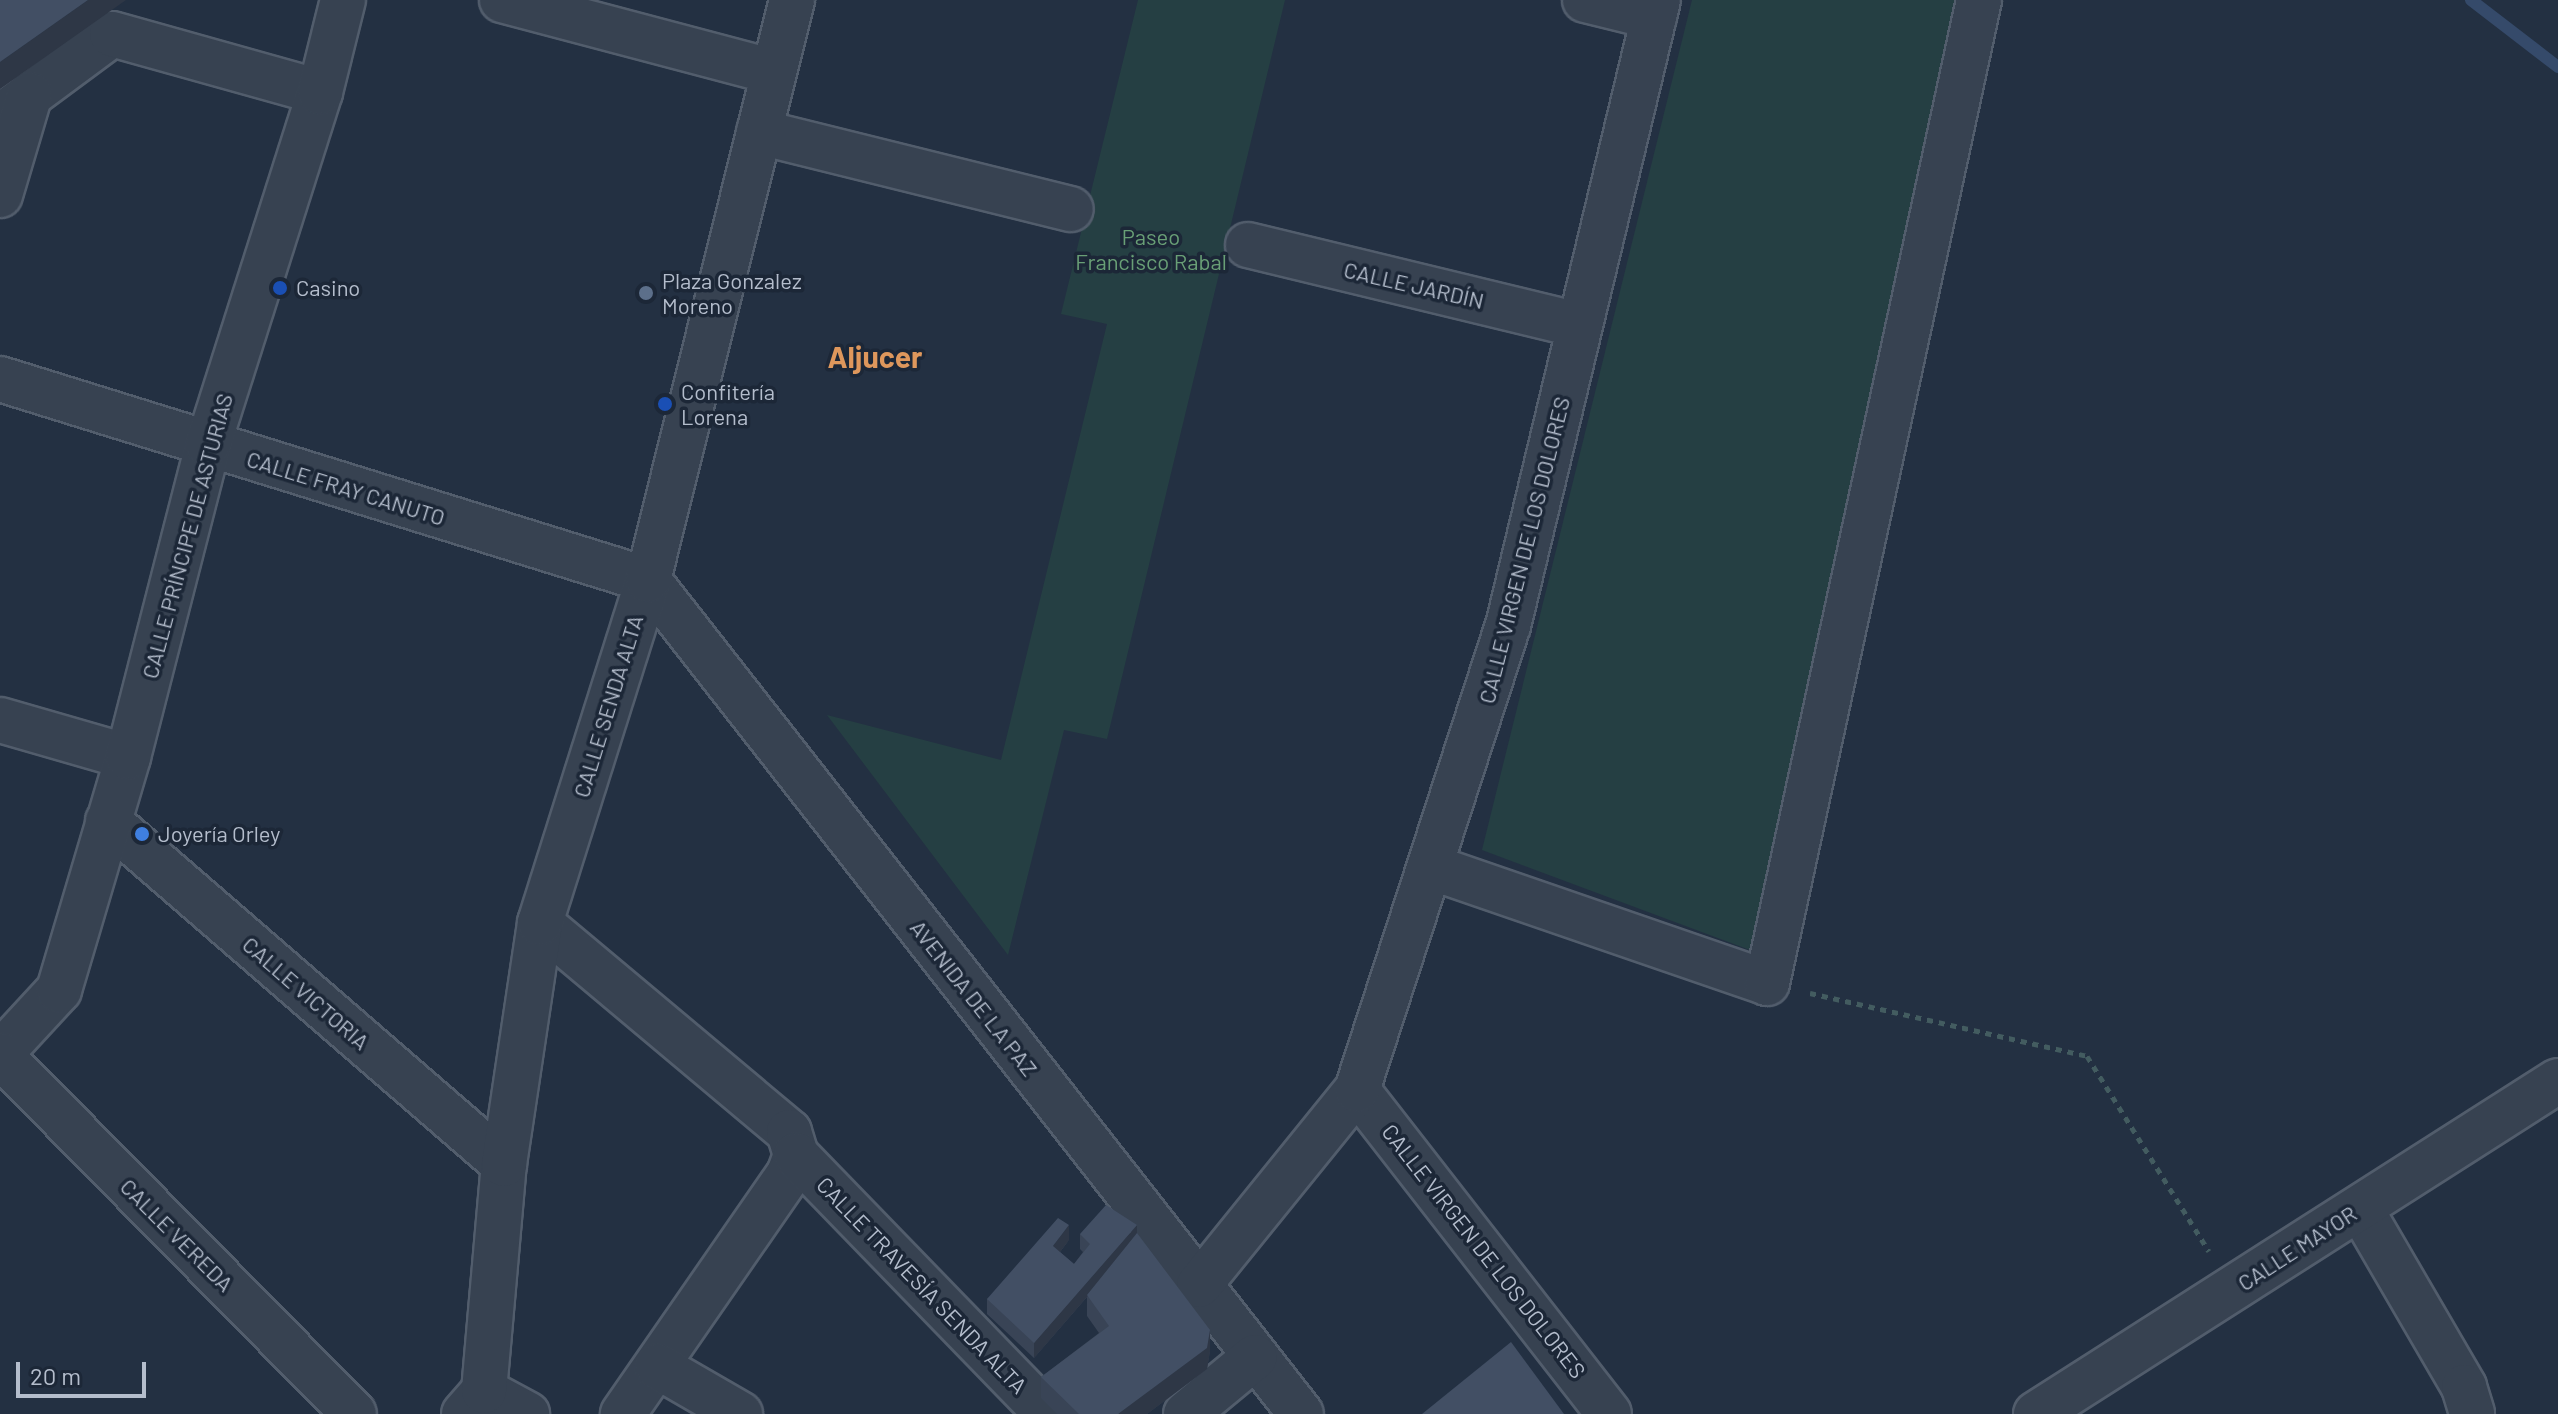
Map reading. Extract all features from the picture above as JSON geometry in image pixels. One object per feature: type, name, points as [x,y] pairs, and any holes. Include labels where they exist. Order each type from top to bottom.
[{"type":"street","name":"CALLE PRÍNCIPE DE ASTURIAS","points":[[0,1055],[59,990],[128,757],[208,445],[320,92],[343,0]]},
{"type":"street","points":[[502,0],[774,72]]},
{"type":"street","name":"CALLE SENDA ALTA","points":[[474,1402],[504,1164],[540,923],[648,580],[792,0]]},
{"type":"street","points":[[1585,0],[1656,8]]},
{"type":"street","points":[[1431,867],[1767,983],[1979,0]]},
{"type":"street","name":"CALLE VIRGEN DE LOS DOLORES","points":[[1199,1285],[1357,1090],[1508,626],[1656,8]]},
{"type":"street","points":[[0,195],[15,106],[112,34],[320,92]]},
{"type":"street","points":[[759,132],[1071,209]]},
{"type":"street","name":"CALLE JARDÍN","points":[[1248,245],[1579,325]]},
{"type":"street","name":"CALLE FRAY CANUTO","points":[[0,379],[648,580]]},
{"type":"street","name":"AVENIDA DE LA PAZ","points":[[648,580],[1301,1414]]},
{"type":"street","points":[[0,720],[128,757]]},
{"type":"street","name":"CALLE VICTORIA","points":[[108,821],[504,1164]]},
{"type":"street","name":"CALLE TRAVESÍA SENDA ALTA","points":[[540,923],[789,1132],[796,1155],[1005,1396],[1047,1414]]},
{"type":"street","name":"CALLE VEREDA","points":[[0,1055],[354,1414]]},
{"type":"street","name":"CALLE MAYOR","points":[[2036,1414],[2558,1081]]},
{"type":"street","name":"CALLE VIRGEN DE LOS DOLORES","points":[[1357,1090],[1609,1414]]},
{"type":"street","points":[[623,1414],[789,1174],[796,1155]]},
{"type":"street","points":[[2360,1208],[2464,1387],[2472,1414]]},
{"type":"street","points":[[1186,1414],[1255,1357]]},
{"type":"street","points":[[657,1366],[740,1414]]},
{"type":"street","points":[[474,1402],[527,1414]]},
{"type":"path","points":[[1767,983],[2087,1056],[2233,1289]]},
{"type":"green space","name":"Paseo Francisco Rabal","points":[[1138,0],[1285,0],[1107,739],[1064,730],[1008,955],[827,715],[1001,760],[1107,324],[1061,314]]},
{"type":"green space","points":[[1692,0],[1961,0],[1750,950],[1482,850]]},
{"type":"building","points":[[0,0],[88,0],[0,62]]},
{"type":"building","points":[[1106,1205],[1137,1225],[1034,1343],[987,1299],[1058,1218],[1069,1225],[1053,1246],[1074,1264],[1090,1244],[1080,1234]]},
{"type":"building","points":[[1137,1233],[1210,1330],[1207,1348],[1118,1414],[1079,1414],[1041,1377],[1109,1326],[1087,1295]]},
{"type":"building","points":[[1511,1342],[1564,1414],[1422,1414]]},
{"type":"waterway","points":[[2471,0],[2558,67]]},
{"type":"place","name":"Casino","points":[[280,288]]},
{"type":"place","name":"Plaza Gonzalez Moreno","points":[[646,293]]},
{"type":"place","name":"Confitería Lorena","points":[[665,404]]},
{"type":"place","name":"Joyería Orley","points":[[142,834]]},
{"type":"district","name":"Aljucer","points":[[875,356]]}]
